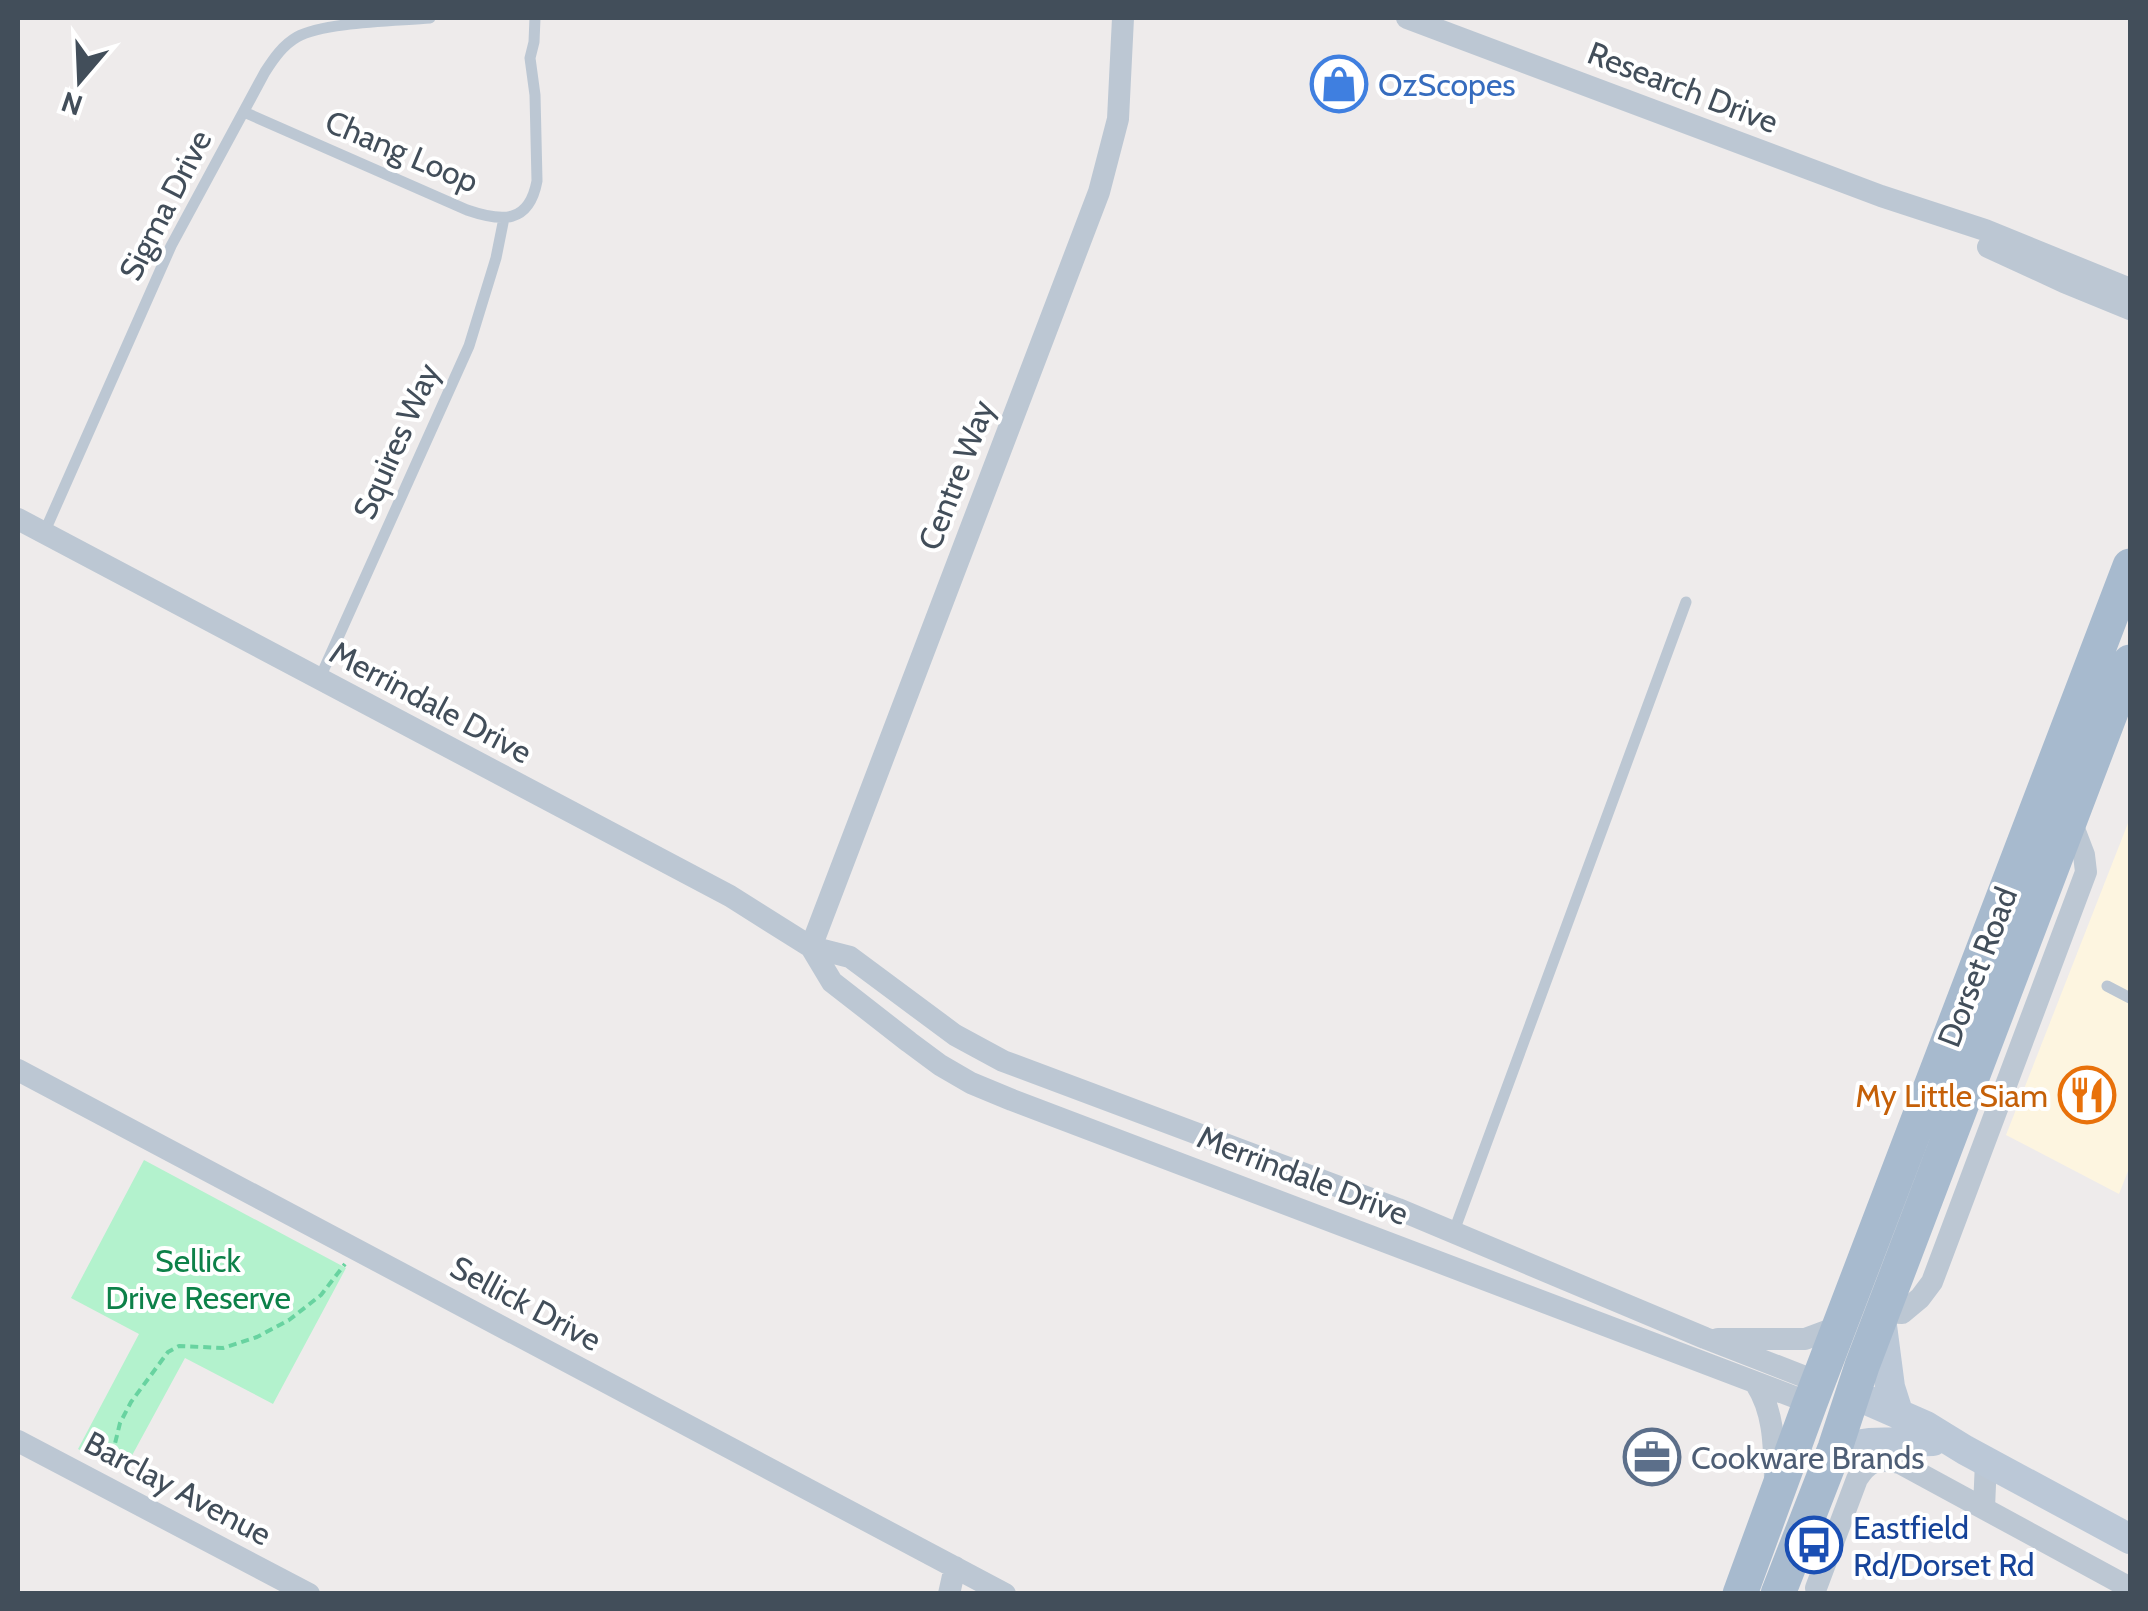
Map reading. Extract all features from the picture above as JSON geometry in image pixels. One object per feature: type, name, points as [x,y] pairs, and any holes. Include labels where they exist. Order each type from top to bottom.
[{"type":"main road","name":"Dorset Road","points":[[1778,1594],[2071,821],[2069,774],[2130,566]]},
{"type":"main road","name":"Dorset Road","points":[[1740,1594],[1840,1326],[2069,774],[2130,662]]},
{"type":"main road","points":[[1882,1314],[1890,1387],[1898,1412]]},
{"type":"main road","points":[[1814,1392],[1933,1442],[1976,1455]]},
{"type":"main road","points":[[1850,1404],[1898,1412],[2130,1539]]},
{"type":"main road","points":[[1835,1448],[1933,1442]]},
{"type":"street","name":"Centre Way","points":[[811,947],[1099,192],[1118,119],[1123,18]]},
{"type":"street","name":"Research Drive","points":[[1406,18],[1881,196],[1985,230],[2130,294]]},
{"type":"street","name":"Merrindale Drive","points":[[18,519],[730,896],[811,947],[850,957],[955,1035],[1003,1061],[1454,1231],[1705,1338],[1814,1392]]},
{"type":"street","name":"Merrindale Drive","points":[[811,947],[832,982],[940,1065],[971,1083],[1756,1384],[1814,1392]]},
{"type":"street","name":"Sellick Drive","points":[[18,1070],[1005,1594]]},
{"type":"street","points":[[1251,1190],[1262,1158]]},
{"type":"street","points":[[1443,1262],[1454,1231]]},
{"type":"street","points":[[1705,1338],[1805,1339],[1840,1326]]},
{"type":"street","points":[[1756,1384],[1771,1417],[1776,1496]]},
{"type":"street","name":"Barclay Avenue","points":[[18,1441],[308,1594]]},
{"type":"street","points":[[1976,1455],[1984,1508]]},
{"type":"street","points":[[1816,1588],[1858,1479],[1866,1466],[1877,1461],[1900,1463],[2130,1588]]},
{"type":"street","points":[[949,1594],[955,1567]]},
{"type":"lane","name":"Sigma Drive","points":[[44,533],[172,246],[275,57],[298,36],[323,28],[430,18]]},
{"type":"lane","name":"Chang Loop","points":[[244,112],[488,218],[518,214],[528,208],[537,181],[530,58],[535,18]]},
{"type":"lane","name":"Squires Way","points":[[319,680],[469,346],[504,218]]},
{"type":"lane","points":[[1454,1231],[1686,602]]},
{"type":"lane","points":[[2107,986],[2130,998]]},
{"type":"path","points":[[109,1468],[120,1423],[168,1352],[179,1346],[223,1348],[257,1337],[321,1296],[344,1264]]},
{"type":"shaded area","points":[[2130,818],[2130,1166],[2119,1194],[2006,1135]]},
{"type":"green space","name":"Sellick Drive Reserve","points":[[144,1160],[346,1268],[273,1404],[185,1358],[123,1472],[78,1449],[139,1334],[71,1298]]},
{"type":"place","name":"OzScopes","points":[[1339,84]]},
{"type":"place","name":"My Little Siam","points":[[2087,1095]]},
{"type":"place","name":"Cookware Brands","points":[[1652,1457]]},
{"type":"place","name":"Eastfield Rd/Dorset Rd","points":[[1814,1545]]}]
